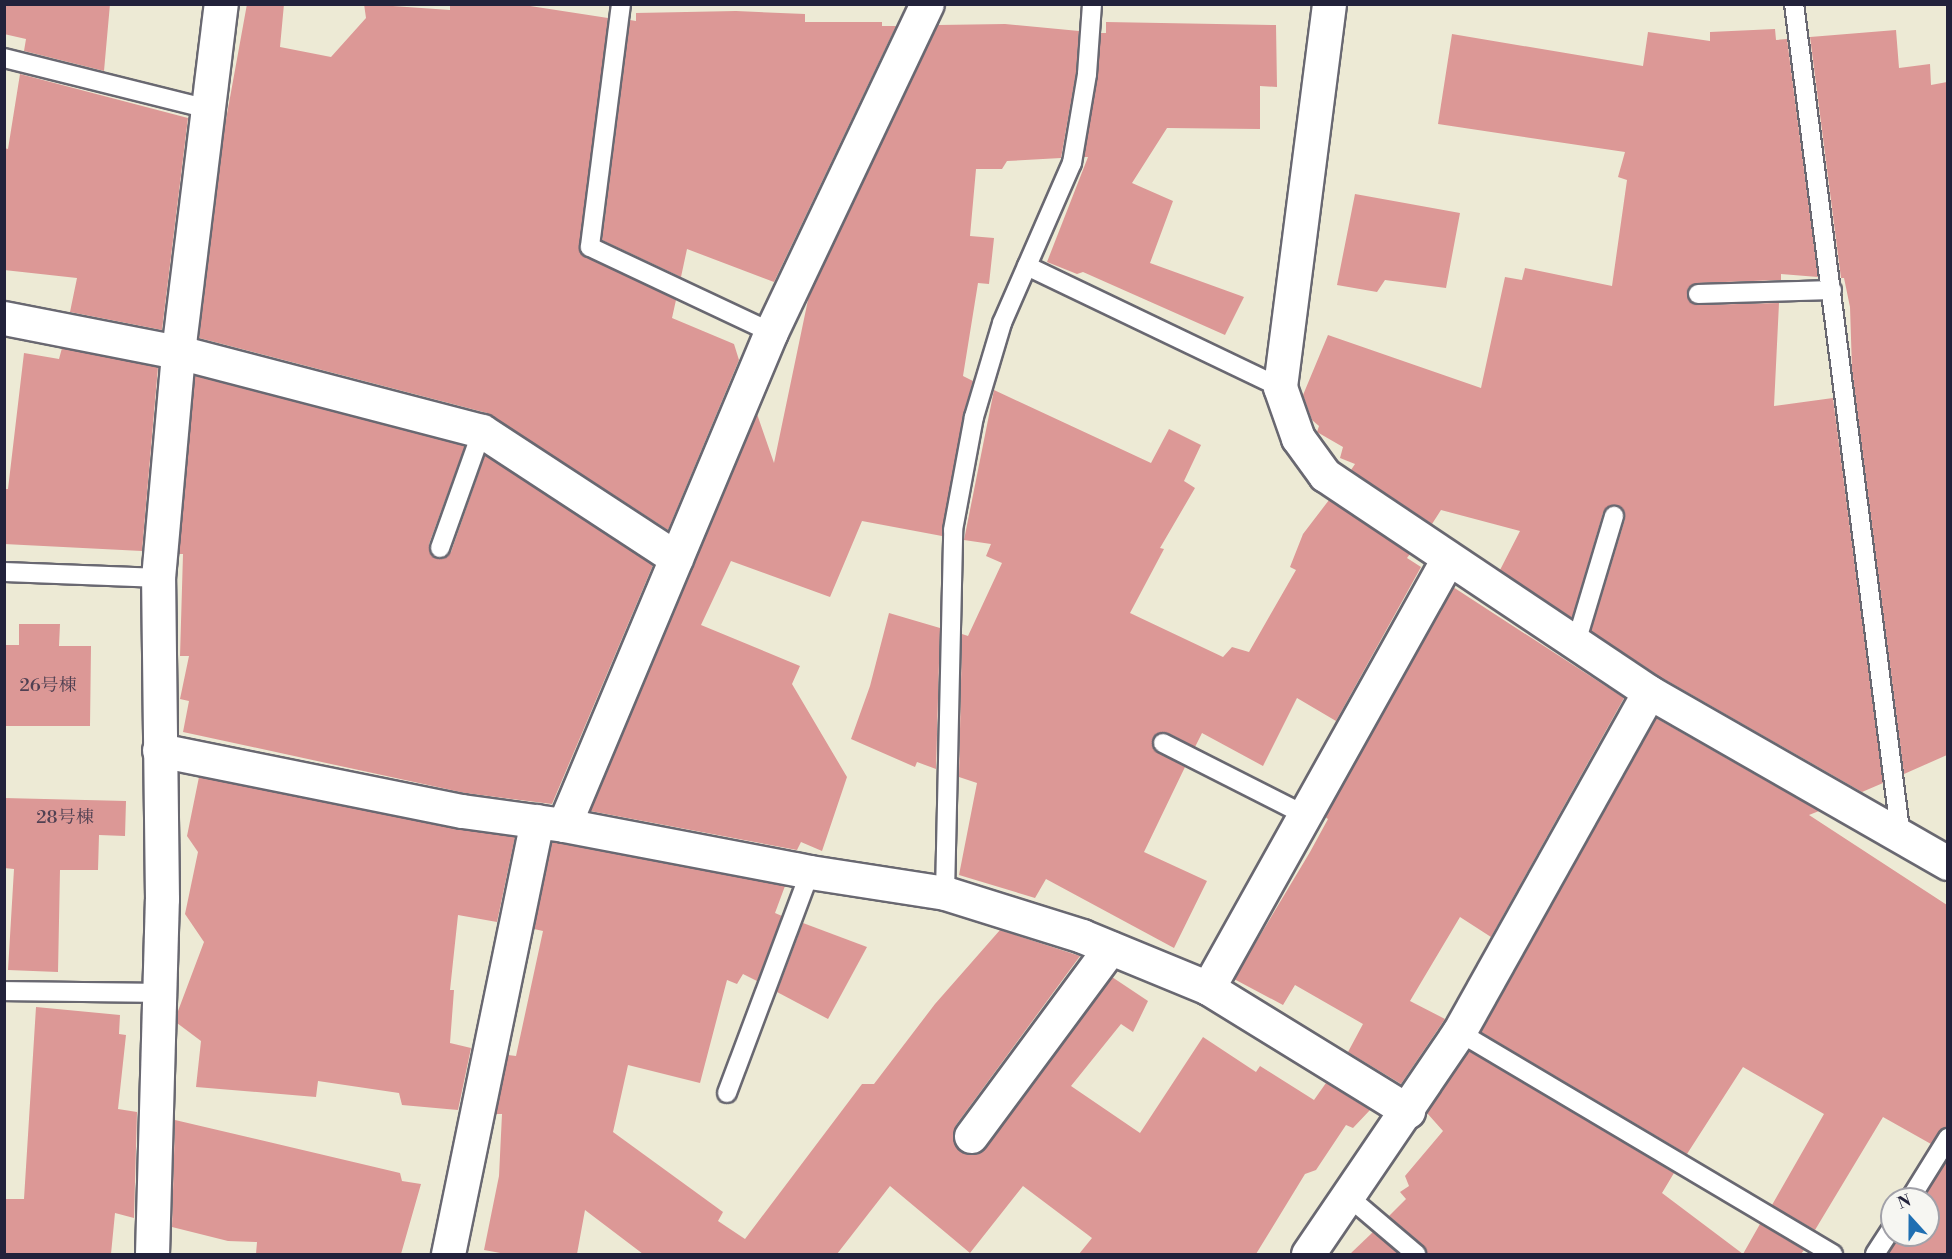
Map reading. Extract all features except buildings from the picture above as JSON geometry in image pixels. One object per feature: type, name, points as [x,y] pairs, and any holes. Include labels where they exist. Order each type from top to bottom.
[{"type":"street","points":[[152,1254],[162,899],[158,578],[178,352],[210,109],[221,4]]},
{"type":"street","points":[[448,1254],[551,823],[676,558],[771,332],[927,4]]},
{"type":"street","points":[[1329,4],[1280,387],[1298,438],[1325,475],[1575,646],[1649,692],[1947,863]]},
{"type":"street","points":[[4,318],[178,352],[482,430],[676,558]]},
{"type":"street","points":[[1208,988],[1448,558]]},
{"type":"street","points":[[1308,1254],[1350,1198],[1460,1032],[1649,692]]},
{"type":"street","points":[[159,750],[462,811],[551,823],[810,872],[945,893],[1110,948],[1208,988],[1408,1111]]},
{"type":"street","points":[[971,1136],[1110,948]]},
{"type":"lane","points":[[621,4],[590,247],[771,332]]},
{"type":"lane","points":[[945,893],[952,530],[974,417],[1002,323],[1072,163],[1087,74],[1092,4]]},
{"type":"lane","points":[[1794,4],[1901,838]]},
{"type":"lane","points":[[4,57],[210,109]]},
{"type":"lane","points":[[1027,266],[1280,387]]},
{"type":"lane","points":[[1698,294],[1832,291]]},
{"type":"lane","points":[[440,548],[482,430]]},
{"type":"lane","points":[[1575,646],[1614,516]]},
{"type":"lane","points":[[4,572],[158,578]]},
{"type":"lane","points":[[1163,743],[1305,815]]},
{"type":"lane","points":[[727,1093],[810,872]]},
{"type":"lane","points":[[4,991],[158,993]]},
{"type":"lane","points":[[1460,1032],[1833,1254]]},
{"type":"lane","points":[[1917,1187],[1947,1138]]},
{"type":"lane","points":[[1350,1198],[1416,1254]]}]
